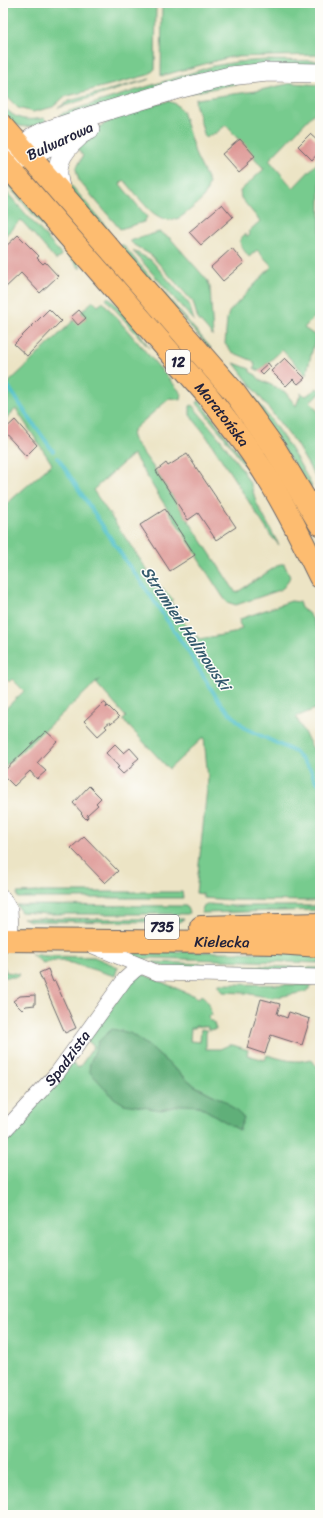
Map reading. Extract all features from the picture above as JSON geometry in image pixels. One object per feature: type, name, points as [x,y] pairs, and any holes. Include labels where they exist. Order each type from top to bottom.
[{"type":"main road","name":"Maratońska","points":[[3,126],[234,392],[275,449],[320,524]]},
{"type":"main road","name":"Maratońska","points":[[5,164],[208,396],[238,434],[260,465],[285,508],[320,577]]},
{"type":"main road","name":"Kielecka","points":[[6,931],[320,924]]},
{"type":"main road","name":"Kielecka","points":[[6,931],[66,940],[277,943],[320,946]]},
{"type":"street","name":"Bulwarowa","points":[[25,151],[40,133],[182,88],[230,76],[268,72],[320,73]]},
{"type":"street","name":"Bulwarowa","points":[[5,164],[25,151],[88,130],[134,103]]},
{"type":"street","points":[[3,126],[17,131],[40,133]]},
{"type":"street","points":[[62,193],[57,176],[60,159],[71,144],[88,130]]},
{"type":"street","points":[[3,898],[10,910],[6,931]]},
{"type":"street","points":[[66,940],[92,946],[158,973],[320,977]]},
{"type":"street","points":[[125,959],[128,969],[125,979]]},
{"type":"street","name":"Spadzista","points":[[3,1132],[58,1072],[125,979],[141,966]]},
{"type":"green space","points":[[3,3],[156,3],[155,69],[148,75],[64,97],[53,107],[33,112],[18,108],[3,93]]},
{"type":"green space","points":[[162,3],[320,3],[320,55],[230,57],[161,76]]},
{"type":"green space","points":[[266,60],[320,61],[320,67],[61,119],[60,114],[213,66],[237,62]]},
{"type":"green space","points":[[150,79],[58,108],[69,101]]},
{"type":"green space","points":[[292,83],[320,85],[320,107],[269,160],[293,188],[320,160],[320,311],[304,328],[316,336],[306,375],[282,350],[259,371],[254,368],[255,365],[253,361],[232,352],[225,344],[229,312],[272,266],[257,250],[249,257],[240,243],[242,237],[245,234],[247,237],[250,235],[248,232],[260,221],[241,198],[240,191],[264,169],[226,125],[216,133],[205,137],[195,103],[196,99],[256,91]]},
{"type":"green space","points":[[168,101],[176,104],[182,111],[196,156],[209,182],[207,191],[195,206],[179,218],[170,220],[162,218],[148,208],[124,180],[120,184],[147,217],[144,222],[120,229],[79,181],[76,169],[83,156],[76,147],[99,127],[121,115]]},
{"type":"green space","points":[[3,106],[17,117],[26,119],[44,118],[47,121],[35,126],[19,126],[8,120],[3,115]]},
{"type":"green space","points":[[68,170],[68,179],[71,185],[109,230],[105,229],[65,185]]},
{"type":"green space","points":[[8,182],[80,263],[80,269],[6,183]]},
{"type":"green space","points":[[3,188],[61,254],[60,257],[56,260],[21,220],[3,238]]},
{"type":"green space","points":[[159,232],[170,238],[207,280],[210,287],[213,336],[198,319],[193,302],[151,255],[130,241]]},
{"type":"green space","points":[[122,244],[211,348],[210,349],[120,247]]},
{"type":"green space","points":[[133,251],[151,260],[189,304],[194,321]]},
{"type":"green space","points":[[108,297],[131,319],[149,348],[106,299]]},
{"type":"green space","points":[[93,301],[98,306],[103,302],[182,394],[181,400],[170,398],[133,430],[132,438],[156,471],[236,593],[280,564],[284,564],[290,577],[285,586],[280,590],[236,605],[227,602],[133,454],[93,490],[156,583],[173,600],[171,602],[187,627],[185,629],[191,639],[197,636],[199,639],[234,633],[242,628],[239,623],[240,619],[291,601],[299,602],[301,608],[312,618],[320,636],[320,707],[296,717],[320,762],[320,901],[232,900],[203,898],[203,894],[196,893],[208,779],[204,737],[169,769],[123,720],[126,717],[96,683],[100,679],[3,768],[3,711],[24,691],[12,679],[9,682],[3,676],[3,507],[52,464],[16,409],[3,421],[3,388],[74,320],[86,318],[81,312]]},
{"type":"green space","points":[[234,363],[250,369],[250,372],[256,375],[259,379],[285,392],[296,406],[301,393],[306,396],[317,388],[320,391],[320,394],[310,401],[320,414],[320,485],[296,444]]},
{"type":"green space","points":[[226,364],[273,422],[294,454],[312,486],[310,487],[227,369]]},
{"type":"green space","points":[[200,401],[251,470],[255,480],[225,438],[196,402]]},
{"type":"green space","points":[[192,405],[221,440],[243,471],[251,485],[257,504],[279,545],[271,536],[205,434],[190,415],[190,406]]},
{"type":"green space","points":[[182,892],[183,898],[18,898],[17,893]]},
{"type":"green space","points":[[209,904],[232,906],[320,906],[320,910],[201,913],[203,907]]},
{"type":"green space","points":[[16,905],[186,906],[189,912],[188,914],[48,914],[21,912]]},
{"type":"green space","points":[[22,918],[184,919],[179,922],[31,921]]},
{"type":"green space","points":[[123,951],[320,953],[320,963],[149,958],[144,960]]},
{"type":"green space","points":[[31,954],[47,956],[94,957],[118,967],[115,976],[61,960],[43,963]]},
{"type":"green space","points":[[152,963],[320,968],[320,971],[168,968]]},
{"type":"green space","points":[[3,964],[6,972],[20,974],[17,977],[3,977]]},
{"type":"green space","points":[[138,972],[199,998],[201,995],[205,999],[212,1015],[208,1016],[210,1021],[213,1021],[216,1029],[208,1030],[208,1027],[195,1026],[195,1028],[191,1028],[190,1041],[200,1042],[201,1029],[206,1030],[206,1049],[220,1049],[233,1045],[248,1050],[247,1055],[265,1060],[267,1055],[294,1061],[311,1059],[318,1068],[320,1067],[320,1515],[3,1515],[3,1139],[71,1063],[79,1068],[94,1046],[86,1040]],"holes":[[[99,1041],[147,1045],[195,1086],[225,1101],[240,1130],[199,1106],[105,1088],[90,1066]]]},
{"type":"green space","points":[[219,984],[312,986],[305,992],[272,998],[245,993],[223,992],[219,987]]},
{"type":"green space","points":[[112,1029],[130,1033],[147,1045],[195,1086],[225,1101],[244,1118],[239,1130],[199,1106],[182,1105],[161,1110],[124,1104],[114,1098],[89,1071],[90,1063],[99,1041]]},
{"type":"building","points":[[310,134],[320,143],[320,151],[312,160],[298,146]]},
{"type":"building","points":[[240,139],[255,156],[239,173],[222,154]]},
{"type":"building","points":[[222,204],[233,217],[201,245],[189,232]]},
{"type":"building","points":[[18,235],[39,256],[37,258],[43,264],[45,262],[58,276],[40,293],[21,273],[3,290],[3,249]]},
{"type":"building","points":[[232,248],[244,263],[223,281],[211,267]]},
{"type":"building","points":[[49,309],[61,321],[27,356],[14,344]]},
{"type":"building","points":[[79,310],[86,318],[78,325],[71,317]]},
{"type":"building","points":[[285,358],[305,378],[298,384],[293,379],[286,386],[271,371]]},
{"type":"building","points":[[268,363],[271,367],[263,375],[259,371]]},
{"type":"building","points":[[15,420],[37,445],[26,456],[3,431]]},
{"type":"building","points":[[187,454],[236,527],[216,540],[198,513],[188,520],[156,471],[166,463],[168,466]]},
{"type":"building","points":[[165,509],[195,555],[170,571],[140,525]]},
{"type":"building","points":[[103,703],[107,705],[106,708],[108,706],[119,717],[111,724],[110,722],[105,726],[107,728],[98,736],[84,721]]},
{"type":"building","points":[[46,731],[57,741],[37,763],[46,771],[37,779],[30,771],[14,786],[3,775],[3,772]]},
{"type":"building","points":[[115,744],[124,753],[130,748],[139,758],[133,763],[135,764],[123,774],[117,768],[119,767],[106,753]]},
{"type":"building","points":[[89,786],[101,798],[96,803],[98,805],[87,815],[88,817],[86,819],[73,803]]},
{"type":"building","points":[[84,836],[118,871],[105,883],[71,848]]},
{"type":"building","points":[[48,969],[76,1028],[65,1033],[39,973]]},
{"type":"building","points":[[35,995],[35,1005],[26,1006],[22,1010],[13,1001],[20,996]]},
{"type":"building","points":[[261,999],[280,1004],[277,1014],[287,1018],[289,1012],[310,1019],[302,1045],[271,1035],[265,1054],[247,1048]]},
{"type":"waterway","name":"Strumień Halinowski","points":[[3,378],[53,451]]},
{"type":"waterway","name":"Strumień Halinowski","points":[[58,458],[223,706],[245,728],[295,752],[311,770],[314,778],[320,785]]}]
